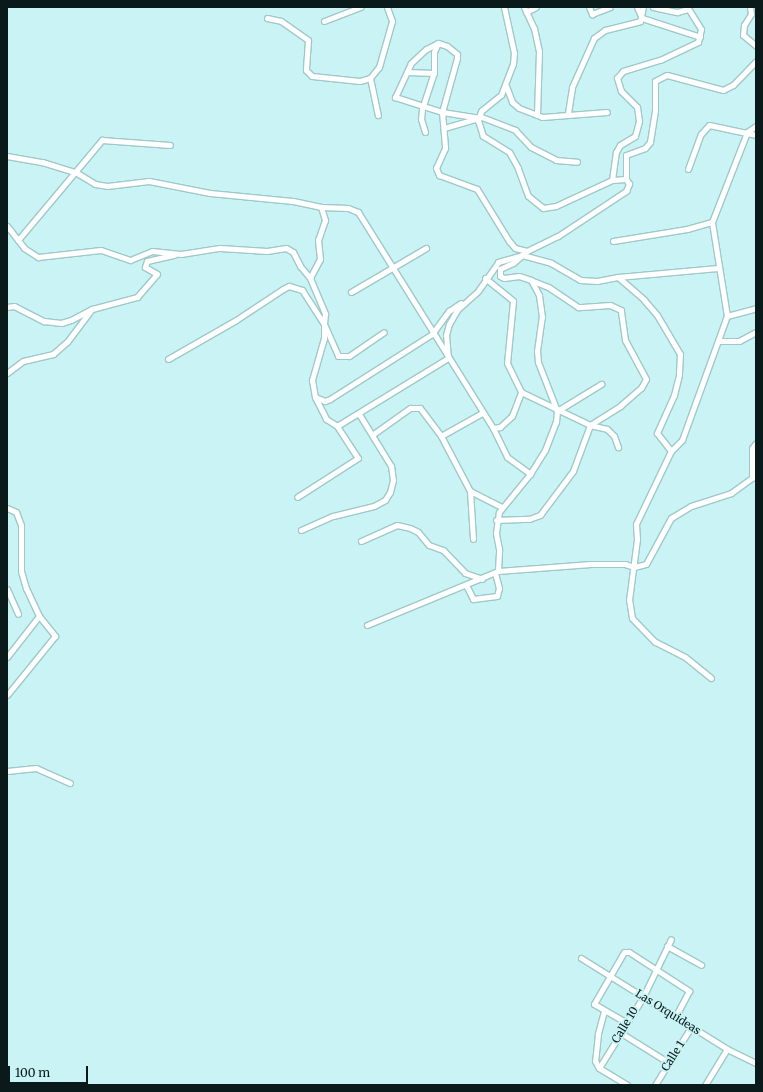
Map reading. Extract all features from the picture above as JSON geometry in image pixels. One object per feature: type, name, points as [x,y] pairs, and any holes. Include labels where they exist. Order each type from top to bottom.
[{"type":"street","points":[[324,21],[360,7]]},
{"type":"street","points":[[266,18],[281,21],[308,40],[306,70],[312,76],[360,81],[370,78],[379,67],[392,20],[387,7]]},
{"type":"street","points":[[504,7],[514,53],[511,73],[501,95],[482,109],[478,118],[483,136],[509,152],[518,168],[525,192],[539,206],[556,206],[612,180],[626,179]]},
{"type":"street","points":[[536,7],[525,9],[534,28],[539,51],[537,115]]},
{"type":"street","points":[[589,7],[592,14],[610,7]]},
{"type":"street","points":[[637,7],[642,18],[700,37]]},
{"type":"street","points":[[568,113],[572,87],[594,38],[605,30],[640,21],[642,18],[643,7]]},
{"type":"street","points":[[612,180],[616,152],[620,145],[635,136],[639,121],[637,107],[621,91],[617,78],[623,71],[676,53],[698,42],[700,37],[701,29],[687,8],[677,12],[653,7]]},
{"type":"street","points":[[750,7],[751,14],[744,25],[743,35],[756,46]]},
{"type":"street","points":[[438,43],[416,57],[395,97],[398,100],[423,104],[442,112],[478,118],[515,130],[530,147],[550,157],[577,162]]},
{"type":"street","points":[[425,132],[421,119],[423,104],[434,73],[434,52],[438,43]]},
{"type":"street","points":[[438,43],[447,46],[457,54],[442,112],[444,148],[436,168],[439,175],[477,190],[509,241],[515,248],[527,251]]},
{"type":"street","points":[[496,520],[529,519],[545,511],[573,471],[590,426],[620,406],[641,388],[646,379],[625,340],[621,310],[610,305],[578,307],[548,287],[531,280],[519,276],[504,278],[500,276],[500,269],[513,263],[527,251],[558,236],[626,191],[629,184],[626,179],[626,155],[646,148],[650,142],[655,110],[654,80],[666,75],[723,90],[733,85],[756,61]]},
{"type":"street","points":[[407,72],[434,73]]},
{"type":"street","points":[[370,78],[378,114]]},
{"type":"street","points":[[506,86],[512,102],[519,108],[542,117],[568,113],[607,112]]},
{"type":"street","points":[[444,128],[478,118]]},
{"type":"street","points":[[688,169],[701,134],[709,125],[747,132],[756,136]]},
{"type":"street","points":[[711,678],[685,658],[655,642],[632,618],[629,600],[637,539],[636,524],[672,451],[682,440],[720,341],[727,316],[718,268],[712,222],[747,132],[756,126]]},
{"type":"street","points":[[18,240],[77,173],[102,140],[170,145]]},
{"type":"street","points":[[7,156],[42,162],[77,173],[95,184],[107,186],[149,181],[190,190],[293,201],[321,207],[348,208],[358,212],[432,334],[493,428],[507,457],[530,474]]},
{"type":"street","points":[[310,278],[320,259],[318,240],[325,220],[321,207]]},
{"type":"street","points":[[613,241],[687,229],[712,222]]},
{"type":"street","points":[[7,226],[30,254],[38,257],[101,250],[130,260],[152,250],[181,254]]},
{"type":"street","points":[[7,307],[14,306],[32,317],[52,323],[71,320],[92,309],[118,304],[137,297],[157,274],[145,267],[147,261],[220,248],[267,251],[286,248],[293,252],[300,266],[310,278],[325,314],[324,338],[312,380],[314,397],[326,419],[337,426],[358,458],[297,497]]},
{"type":"street","points":[[351,292],[390,266],[426,248]]},
{"type":"street","points":[[314,397],[325,401],[330,399],[432,334],[449,311],[478,291],[485,278],[498,262],[522,255],[551,263],[580,280],[597,282],[618,277],[718,268]]},
{"type":"street","points":[[618,277],[644,300],[657,315],[680,354],[680,375],[674,394],[657,433],[672,451]]},
{"type":"street","points":[[485,278],[513,301],[507,363],[521,392],[590,426],[611,432],[618,446]]},
{"type":"street","points":[[466,585],[473,599],[497,596],[499,588],[497,572],[496,520],[502,508],[530,474],[544,450],[556,422],[557,411],[538,362],[537,351],[542,306],[531,280]]},
{"type":"street","points":[[168,359],[289,286],[302,290],[324,324],[338,356],[342,358],[349,356],[384,332]]},
{"type":"street","points":[[448,358],[446,335],[449,324],[465,301]]},
{"type":"street","points":[[727,316],[756,308]]},
{"type":"street","points":[[7,373],[22,361],[52,354],[67,342],[92,309]]},
{"type":"street","points":[[720,341],[739,341],[756,332]]},
{"type":"street","points":[[337,426],[360,414],[399,386],[448,358]]},
{"type":"street","points":[[557,411],[601,384]]},
{"type":"street","points":[[493,428],[500,427],[512,416],[521,392]]},
{"type":"street","points":[[372,434],[414,407],[425,412],[441,436],[470,491],[473,539]]},
{"type":"street","points":[[441,436],[482,413]]},
{"type":"street","points":[[301,530],[333,516],[385,500],[393,480],[391,466],[360,414]]},
{"type":"street","points":[[367,625],[497,572],[591,564],[625,564],[634,567],[646,564],[665,527],[681,511],[731,493],[748,483],[752,478],[752,448],[756,444]]},
{"type":"street","points":[[470,491],[502,508]]},
{"type":"street","points":[[7,508],[16,512],[19,521],[22,577],[39,616],[55,636],[7,695]]},
{"type":"street","points":[[362,541],[397,525],[410,528],[418,532],[429,545],[443,550],[465,573],[482,579]]},
{"type":"street","points":[[7,589],[18,614]]},
{"type":"street","points":[[7,657],[39,616]]},
{"type":"street","points":[[7,771],[36,768],[70,782]]},
{"type":"street","name":"Calle 10","points":[[600,1068],[643,997],[655,969],[671,939]]},
{"type":"street","points":[[667,946],[701,965]]},
{"type":"street","points":[[627,1023],[594,1004],[624,952],[629,952],[689,991],[675,1017]]},
{"type":"street","name":"Las Orquideas","points":[[581,958],[727,1049],[756,1063]]},
{"type":"street","points":[[604,1011],[595,1053],[595,1061],[600,1068],[627,1085]]},
{"type":"street","name":"Calle 1","points":[[656,1085],[691,1027]]},
{"type":"street","points":[[621,1033],[669,1063]]},
{"type":"street","points":[[705,1085],[727,1049]]}]
